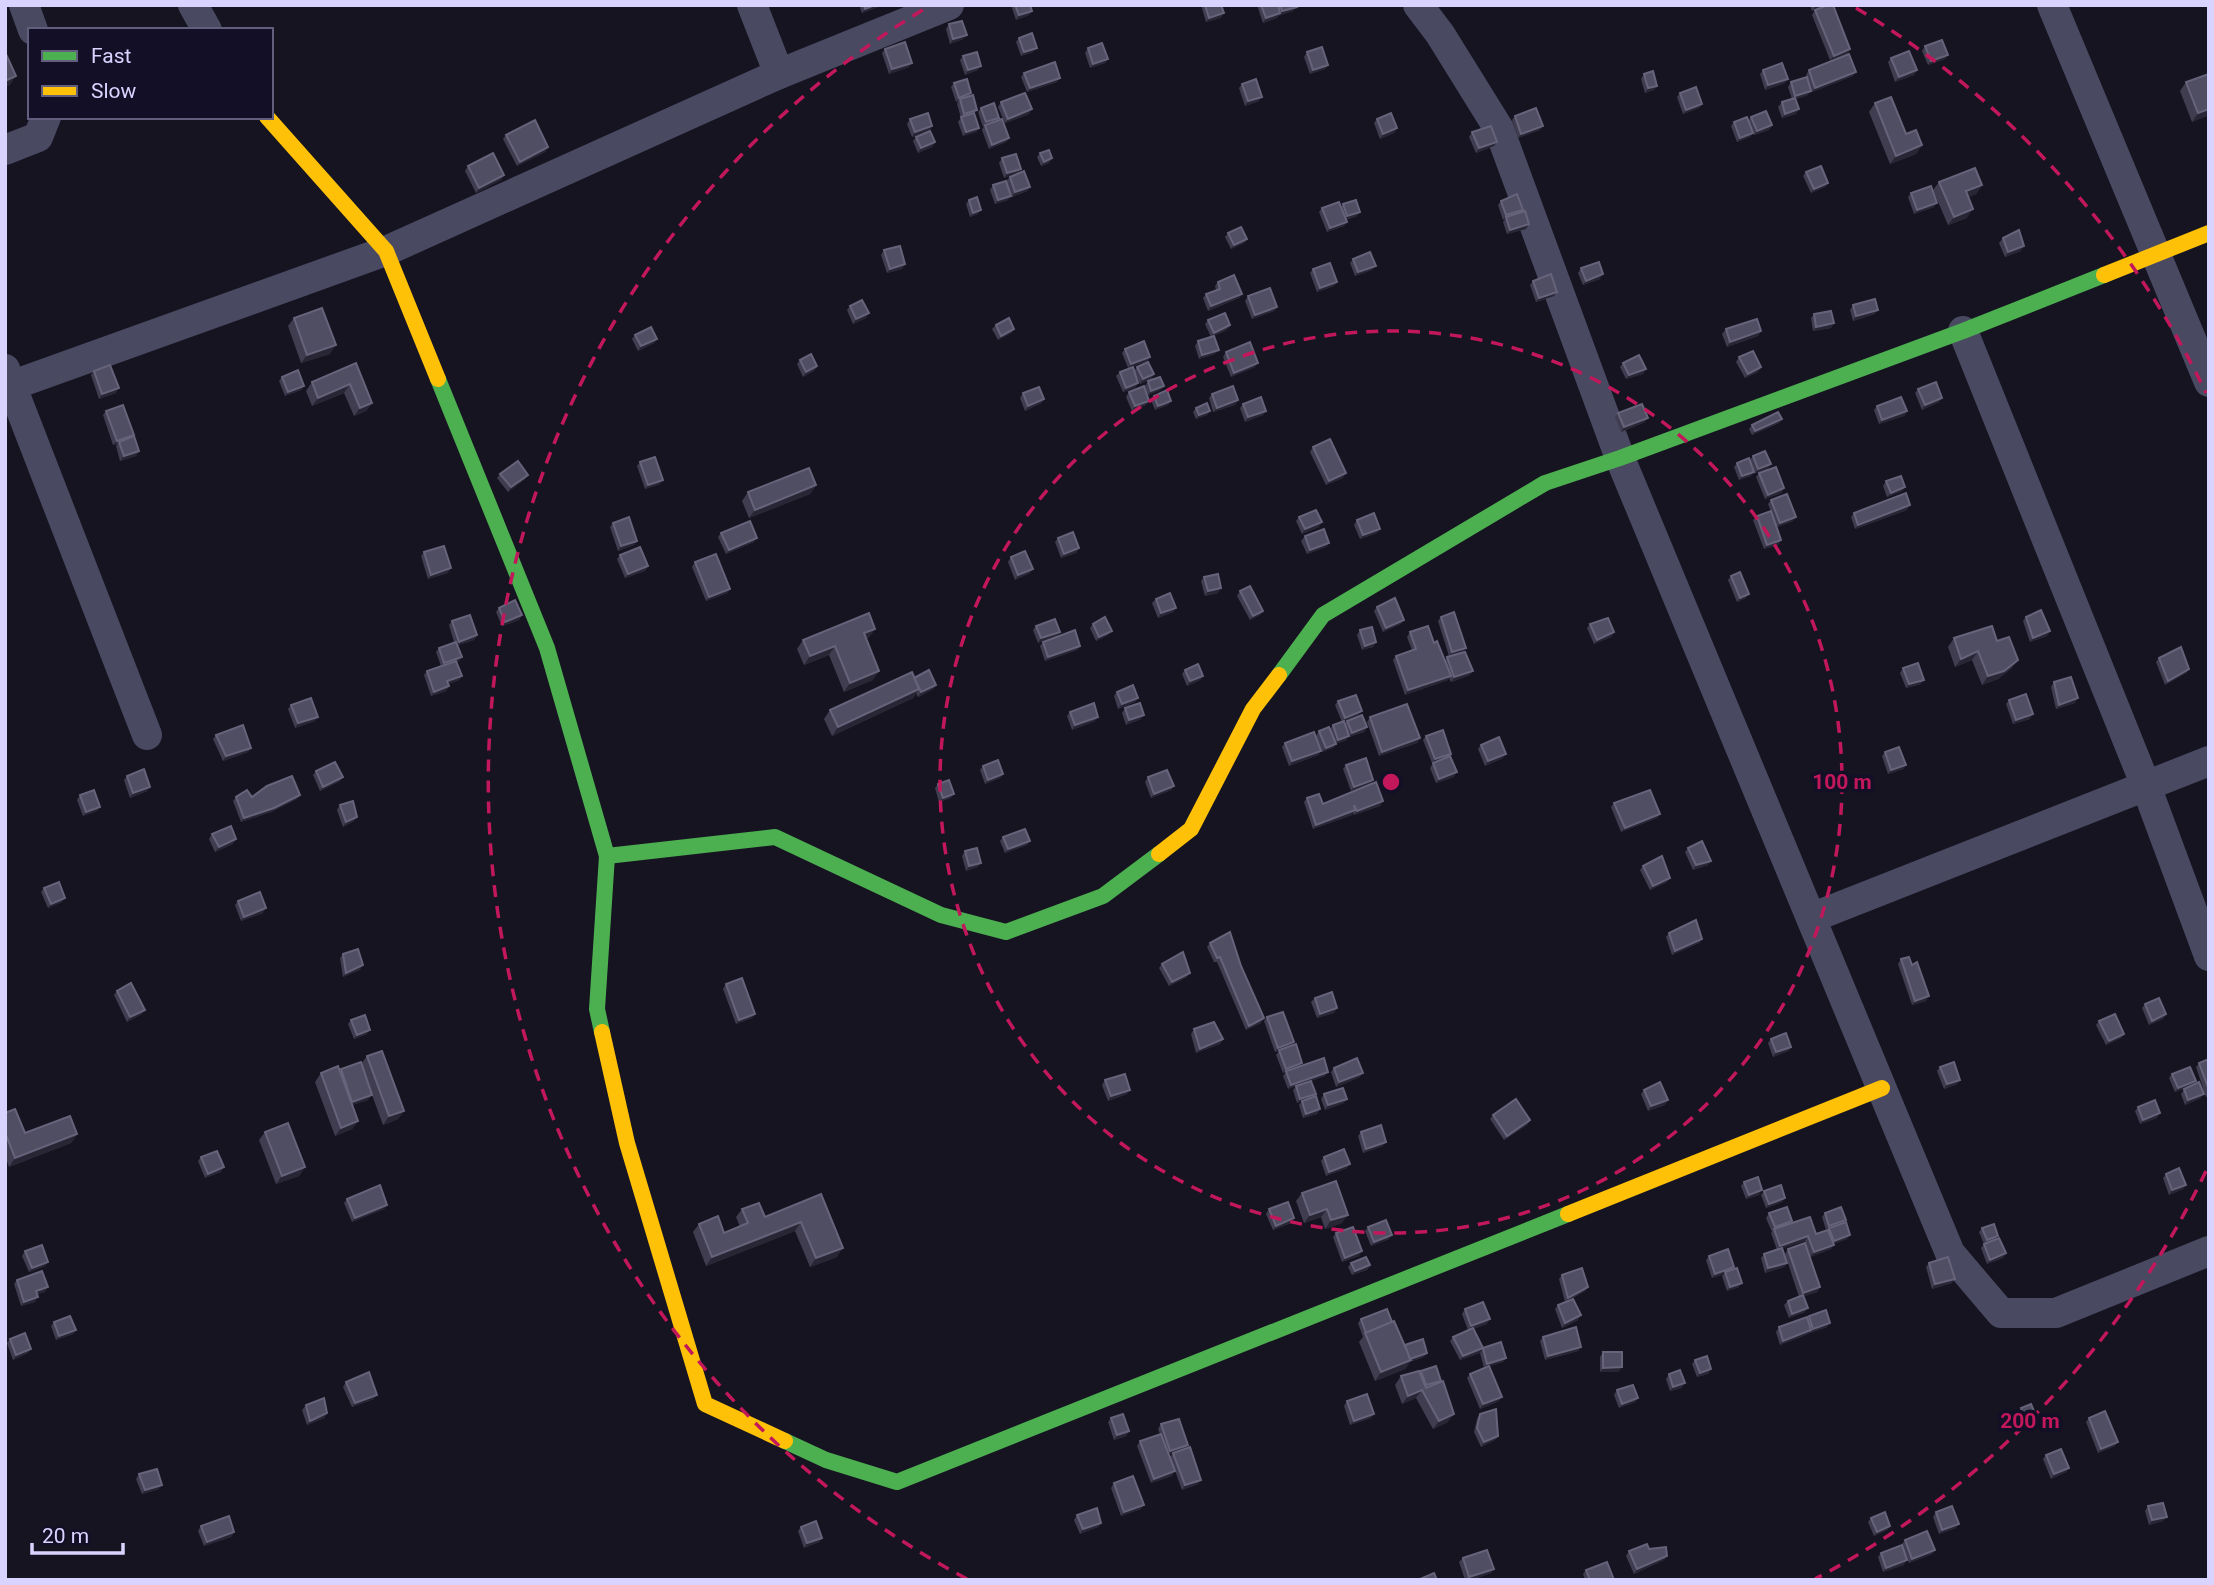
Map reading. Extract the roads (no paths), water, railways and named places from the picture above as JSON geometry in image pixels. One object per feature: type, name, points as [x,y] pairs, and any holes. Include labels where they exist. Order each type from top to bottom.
[{"type":"street","points":[[24,5],[32,28]]},
{"type":"street","points":[[193,5],[206,28]]},
{"type":"street","points":[[752,5],[779,75]]},
{"type":"street","points":[[147,735],[7,381],[386,251],[779,75],[949,5]]},
{"type":"street","points":[[1418,5],[1440,34],[1499,129],[1620,458],[1950,1253],[2001,1313],[2056,1313],[2209,1251]]},
{"type":"street","points":[[2052,5],[2209,382]]},
{"type":"street","points":[[5,150],[37,137],[45,119]]},
{"type":"street","points":[[269,119],[386,251],[547,648],[607,856],[597,1009],[627,1143],[705,1404],[826,1460],[897,1482],[1882,1087]]},
{"type":"street","points":[[607,856],[775,837],[941,915],[1006,932],[1103,896],[1191,829],[1253,709],[1323,615],[1545,483],[1620,458],[1963,331],[2209,233]]},
{"type":"street","points":[[1963,331],[2146,786],[2209,956]]},
{"type":"street","points":[[1811,918],[2209,761]]}]
